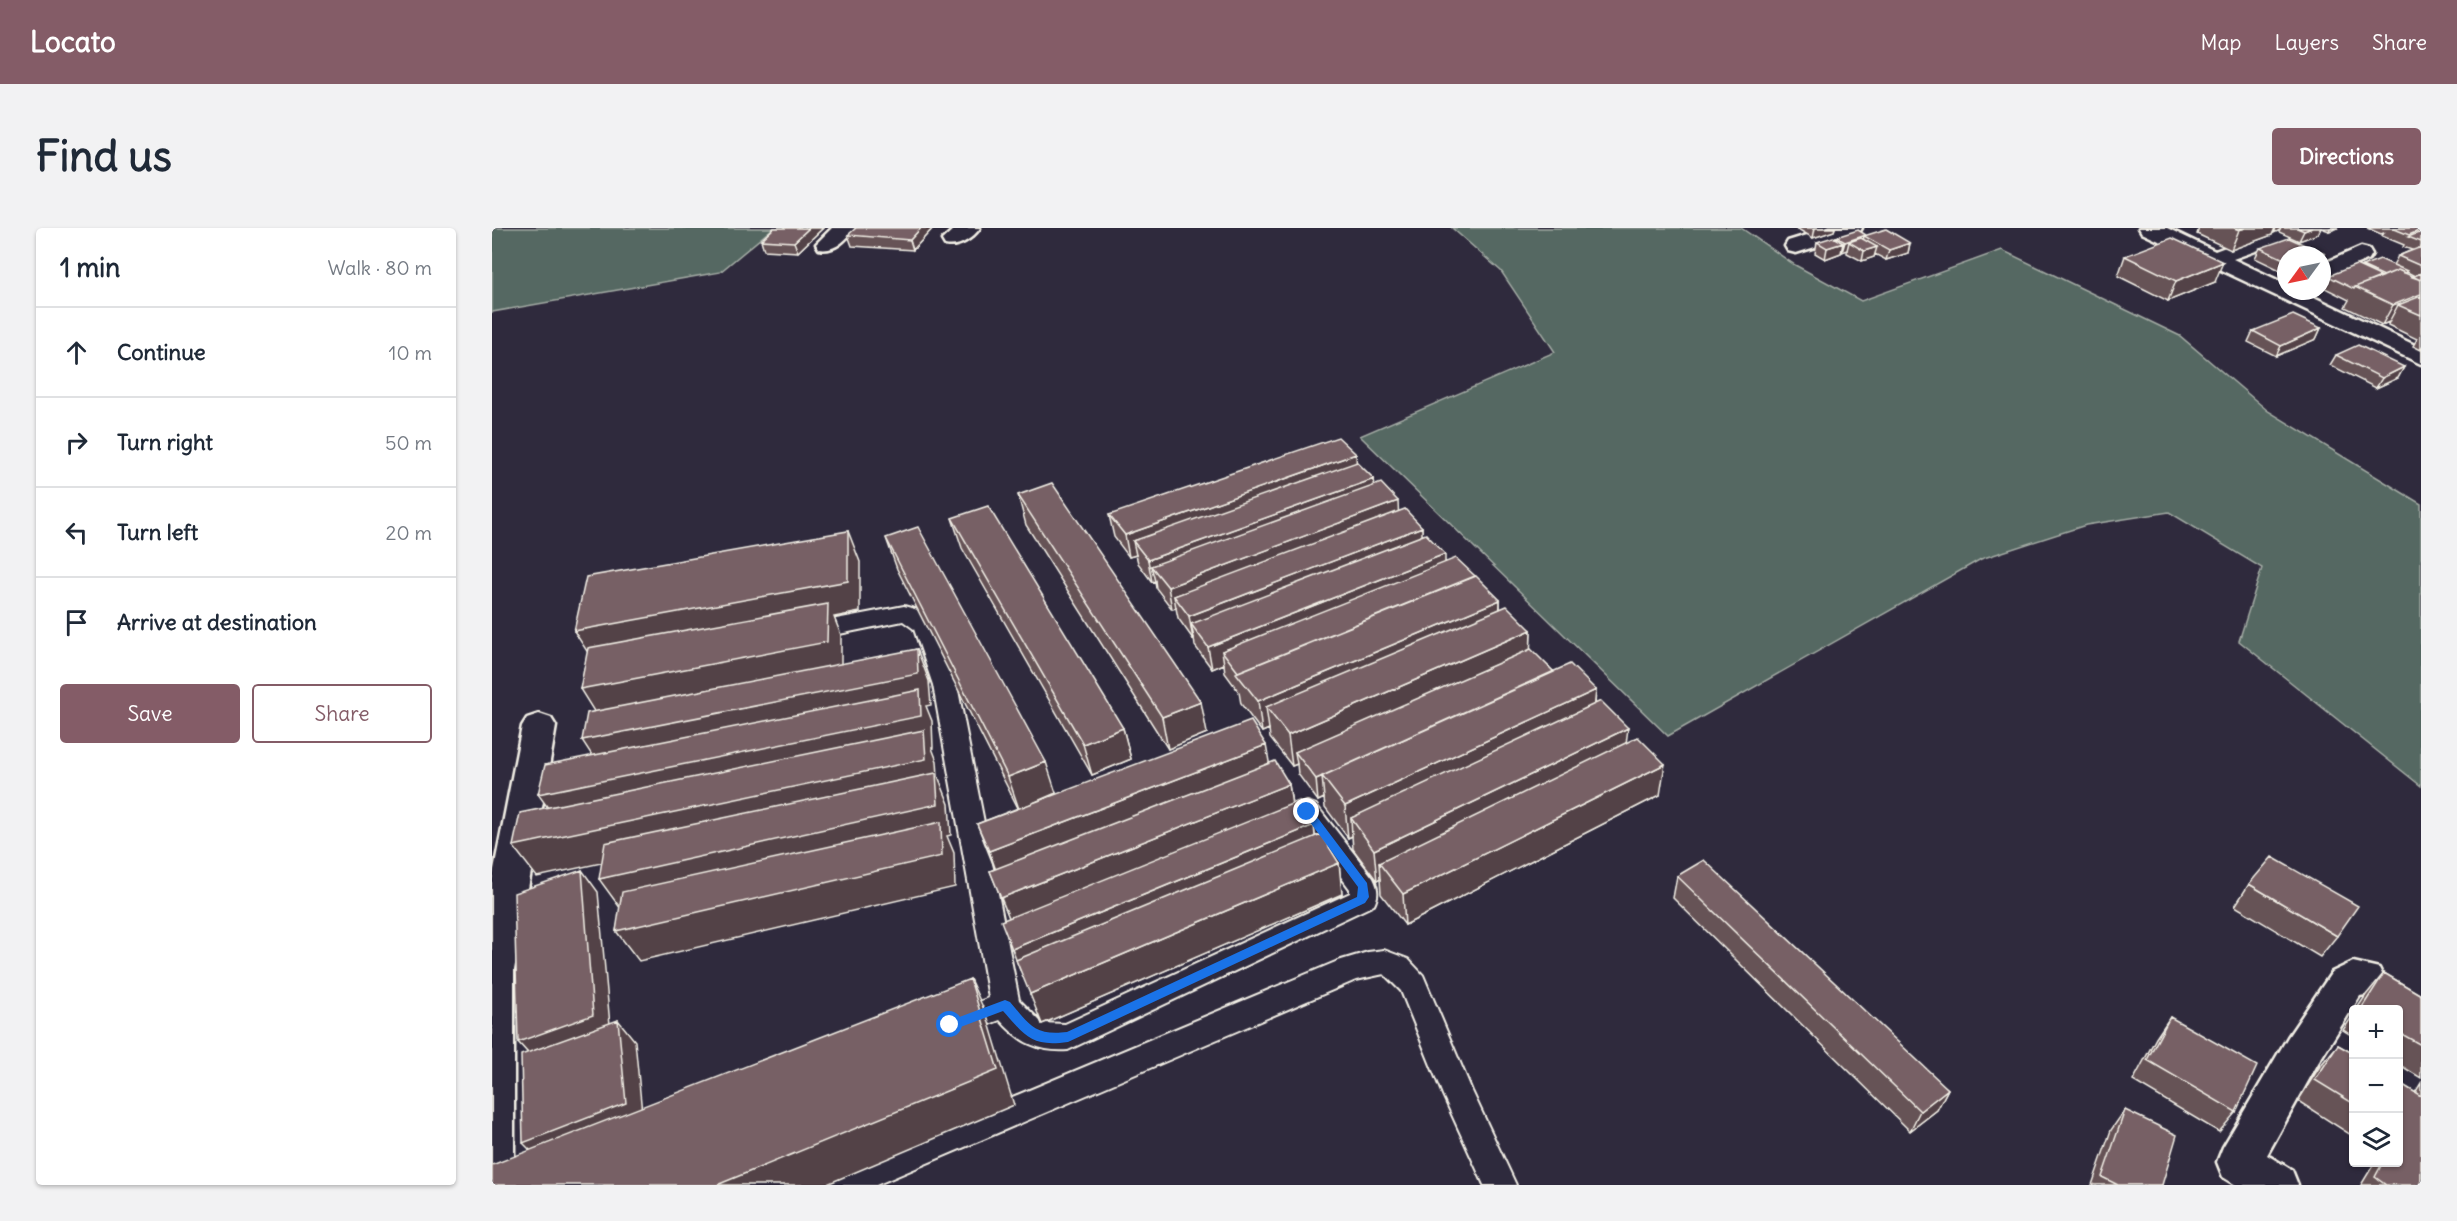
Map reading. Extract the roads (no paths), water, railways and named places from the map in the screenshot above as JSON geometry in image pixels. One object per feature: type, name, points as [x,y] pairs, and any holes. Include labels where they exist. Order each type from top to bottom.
[{"type":"street","points":[[827,244],[844,228]]},
{"type":"street","points":[[1796,246],[1851,228]]},
{"type":"street","points":[[2150,228],[2212,260],[2277,287]]},
{"type":"street","points":[[2212,260],[2279,236]]},
{"type":"street","points":[[2331,268],[2361,254]]},
{"type":"street","points":[[2304,300],[2421,357]]},
{"type":"street","points":[[492,1185],[494,958],[497,918],[540,726]]},
{"type":"street","points":[[2276,1185],[2239,1162],[2303,1050],[2346,984],[2353,979],[2365,980]]},
{"type":"lane","points":[[779,638],[904,613],[915,617],[924,625],[945,685],[1005,1005],[1030,1033],[1049,1039],[1068,1037],[1361,900],[1364,897],[1363,886],[1307,812]]},
{"type":"lane","points":[[839,1185],[1348,970],[1370,963],[1392,962],[1404,970],[1413,984],[1458,1095],[1500,1185]]},
{"type":"lane","points":[[928,1034],[1005,1005]]}]
